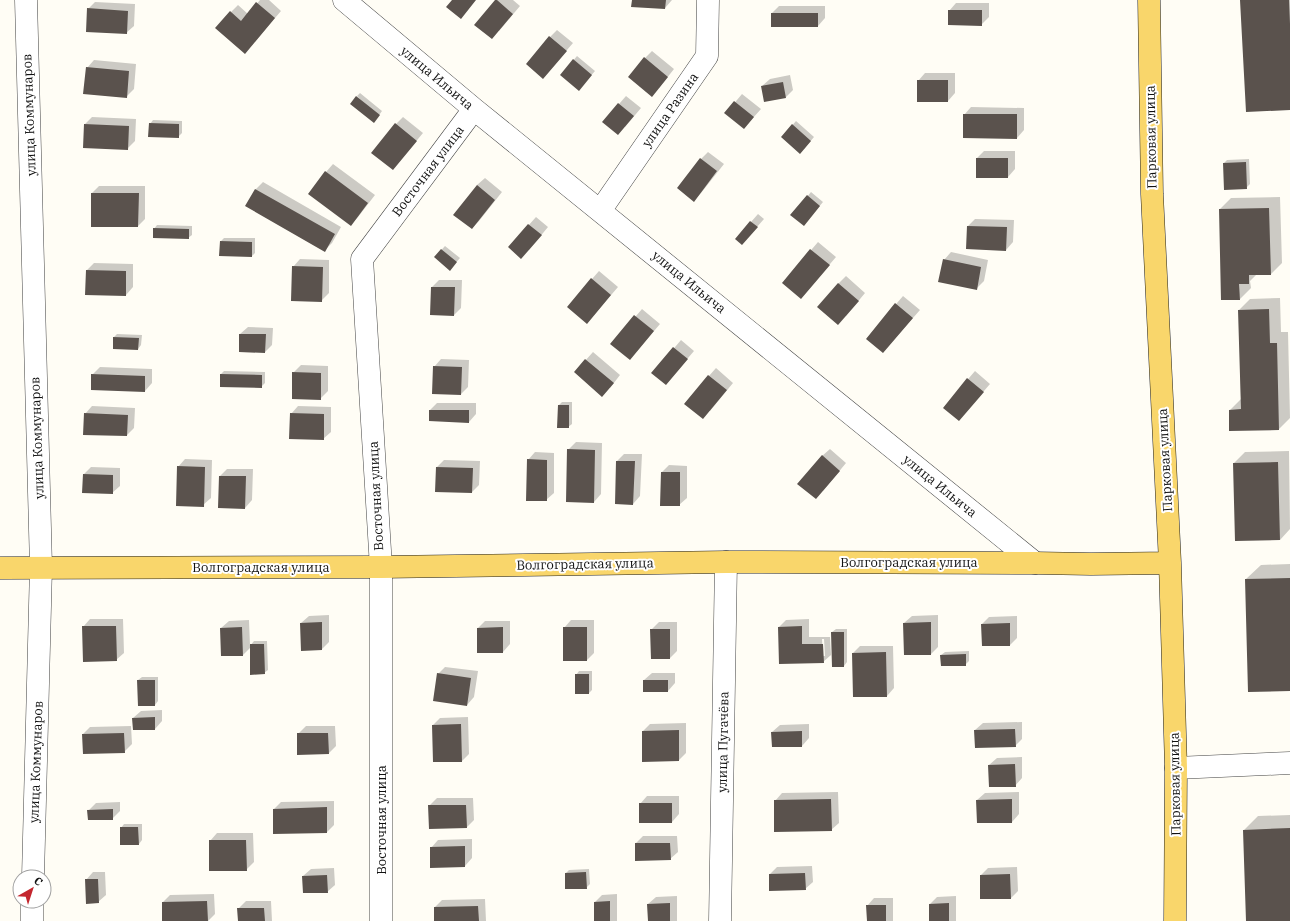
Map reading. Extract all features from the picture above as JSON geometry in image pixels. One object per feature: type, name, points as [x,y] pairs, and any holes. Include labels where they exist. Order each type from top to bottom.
[{"type":"main road","name":"Парковая улица","points":[[1149,0],[1152,194],[1170,563],[1176,768],[1175,921]]},
{"type":"main road","name":"Волгоградская улица","points":[[0,568],[381,567],[726,562],[1170,563]]},
{"type":"street","name":"улица Коммунаров","points":[[26,0],[41,567],[33,869]]},
{"type":"street","name":"улица Ильича","points":[[344,0],[474,109],[1035,563]]},
{"type":"street","name":"улица Разина","points":[[600,211],[707,56],[708,0]]},
{"type":"street","name":"Восточная улица","points":[[381,921],[381,567],[362,259],[474,109]]},
{"type":"street","name":"улица Пугачёва","points":[[720,921],[726,562]]},
{"type":"street","points":[[1176,768],[1290,763]]},
{"type":"street","points":[[32,909],[32,921]]},
{"type":"building","points":[[452,0],[476,0],[461,19],[446,7]]},
{"type":"building","points":[[495,0],[497,0],[513,14],[492,39],[474,25]]},
{"type":"building","points":[[632,0],[666,0],[665,9],[631,7]]},
{"type":"building","points":[[1240,0],[1289,0],[1290,110],[1246,112]]},
{"type":"building","points":[[256,2],[275,18],[245,54],[215,28],[230,11],[241,21]]},
{"type":"building","points":[[87,8],[128,11],[127,34],[86,32]]},
{"type":"building","points":[[948,10],[982,10],[982,26],[948,25]]},
{"type":"building","points":[[771,13],[818,13],[818,27],[771,27]]},
{"type":"building","points":[[549,36],[567,51],[543,79],[526,64]]},
{"type":"building","points":[[644,57],[668,77],[652,97],[628,77]]},
{"type":"building","points":[[573,59],[592,75],[579,91],[560,75]]},
{"type":"building","points":[[86,67],[129,71],[127,98],[83,94]]},
{"type":"building","points":[[917,80],[948,80],[948,102],[917,102]]},
{"type":"building","points":[[783,82],[786,98],[764,102],[761,86]]},
{"type":"building","points":[[356,96],[380,115],[374,123],[350,104]]},
{"type":"building","points":[[734,101],[754,117],[744,129],[724,113]]},
{"type":"building","points":[[618,103],[634,116],[618,135],[602,122]]},
{"type":"building","points":[[963,114],[1017,114],[1017,139],[963,138]]},
{"type":"building","points":[[149,123],[179,124],[179,138],[148,137]]},
{"type":"building","points":[[395,123],[417,141],[393,170],[371,153]]},
{"type":"building","points":[[84,124],[129,126],[128,150],[83,148]]},
{"type":"building","points":[[792,124],[811,141],[800,154],[781,137]]},
{"type":"building","points":[[700,158],[717,171],[694,202],[677,188]]},
{"type":"building","points":[[976,158],[1008,158],[1008,178],[976,178]]},
{"type":"building","points":[[1246,162],[1247,189],[1224,190],[1223,163]]},
{"type":"building","points":[[325,171],[368,203],[351,226],[308,194]]},
{"type":"building","points":[[477,185],[495,200],[472,229],[453,215]]},
{"type":"building","points":[[255,189],[335,234],[325,252],[245,206]]},
{"type":"building","points":[[91,193],[139,193],[138,227],[91,227]]},
{"type":"building","points":[[807,195],[820,206],[804,226],[790,215]]},
{"type":"building","points":[[1269,208],[1271,275],[1249,275],[1249,284],[1239,284],[1240,300],[1221,300],[1219,209]]},
{"type":"building","points":[[750,221],[758,227],[742,245],[735,239]]},
{"type":"building","points":[[528,224],[542,235],[521,259],[508,247]]},
{"type":"building","points":[[967,226],[1007,227],[1006,251],[966,249]]},
{"type":"building","points":[[153,228],[189,229],[189,239],[153,238]]},
{"type":"building","points":[[220,241],[252,242],[252,257],[219,256]]},
{"type":"building","points":[[441,249],[457,262],[450,271],[434,257]]},
{"type":"building","points":[[810,249],[830,265],[801,299],[782,283]]},
{"type":"building","points":[[943,259],[981,267],[977,290],[938,282]]},
{"type":"building","points":[[292,266],[323,267],[322,302],[291,301]]},
{"type":"building","points":[[86,270],[126,271],[126,296],[85,295]]},
{"type":"building","points":[[591,278],[611,295],[587,324],[567,307]]},
{"type":"building","points":[[838,283],[859,301],[838,325],[817,307]]},
{"type":"building","points":[[431,287],[455,287],[454,316],[430,315]]},
{"type":"building","points":[[895,303],[913,318],[883,353],[866,339]]},
{"type":"building","points":[[1269,309],[1270,343],[1277,343],[1279,430],[1229,431],[1229,410],[1241,409],[1238,310]]},
{"type":"building","points":[[634,315],[654,331],[630,360],[610,344]]},
{"type":"building","points":[[239,334],[266,334],[265,353],[239,352]]},
{"type":"building","points":[[113,337],[139,338],[138,350],[113,349]]},
{"type":"building","points":[[673,347],[688,359],[666,385],[651,373]]},
{"type":"building","points":[[585,359],[614,383],[602,397],[574,372]]},
{"type":"building","points":[[433,366],[462,367],[461,395],[432,394]]},
{"type":"building","points":[[292,372],[321,373],[321,400],[292,399]]},
{"type":"building","points":[[91,374],[145,376],[145,392],[91,390]]},
{"type":"building","points":[[220,374],[262,375],[262,388],[220,387]]},
{"type":"building","points":[[708,375],[727,390],[703,419],[684,404]]},
{"type":"building","points":[[967,378],[984,392],[959,421],[943,408]]},
{"type":"building","points":[[558,405],[569,405],[569,428],[557,428]]},
{"type":"building","points":[[429,410],[469,410],[469,423],[429,421]]},
{"type":"building","points":[[84,413],[128,415],[127,436],[83,435]]},
{"type":"building","points":[[290,413],[324,414],[324,440],[289,439]]},
{"type":"building","points":[[567,449],[595,450],[594,503],[566,502]]},
{"type":"building","points":[[822,455],[840,471],[816,499],[797,484]]},
{"type":"building","points":[[527,459],[547,460],[547,501],[526,501]]},
{"type":"building","points":[[616,461],[635,461],[633,505],[615,504]]},
{"type":"building","points":[[1278,462],[1280,540],[1235,541],[1233,463]]},
{"type":"building","points":[[177,466],[205,467],[204,507],[176,506]]},
{"type":"building","points":[[436,467],[473,468],[472,493],[435,492]]},
{"type":"building","points":[[661,472],[680,472],[680,506],[660,506]]},
{"type":"building","points":[[83,474],[113,475],[113,494],[82,493]]},
{"type":"building","points":[[219,476],[246,476],[245,509],[218,508]]},
{"type":"building","points":[[1290,578],[1290,691],[1248,692],[1245,579]]},
{"type":"building","points":[[322,622],[322,650],[301,651],[300,623]]},
{"type":"building","points":[[931,622],[931,655],[904,655],[903,623]]},
{"type":"building","points":[[1010,623],[1010,646],[982,646],[981,624]]},
{"type":"building","points":[[82,626],[116,626],[117,661],[83,662]]},
{"type":"building","points":[[802,626],[802,644],[823,644],[824,663],[779,664],[778,627]]},
{"type":"building","points":[[242,627],[243,656],[221,656],[220,628]]},
{"type":"building","points":[[503,627],[503,653],[477,653],[477,628]]},
{"type":"building","points":[[563,627],[587,627],[587,661],[563,661]]},
{"type":"building","points":[[650,629],[670,629],[670,659],[651,659]]},
{"type":"building","points":[[831,632],[844,632],[844,667],[832,667]]},
{"type":"building","points":[[250,644],[264,644],[265,674],[250,675]]},
{"type":"building","points":[[886,652],[887,697],[853,697],[852,653]]},
{"type":"building","points":[[966,654],[966,666],[941,666],[940,655]]},
{"type":"building","points":[[437,673],[471,678],[467,706],[433,701]]},
{"type":"building","points":[[575,674],[589,674],[589,694],[575,694]]},
{"type":"building","points":[[137,680],[155,680],[155,706],[138,706]]},
{"type":"building","points":[[643,680],[668,680],[668,692],[643,692]]},
{"type":"building","points":[[155,717],[155,730],[133,730],[132,718]]},
{"type":"building","points":[[461,724],[462,762],[433,762],[432,725]]},
{"type":"building","points":[[1015,729],[1016,747],[975,748],[974,730]]},
{"type":"building","points":[[679,730],[679,761],[642,762],[642,731]]},
{"type":"building","points":[[802,731],[802,747],[772,747],[771,732]]},
{"type":"building","points":[[124,733],[125,753],[83,754],[82,734]]},
{"type":"building","points":[[297,733],[328,733],[329,754],[297,755]]},
{"type":"building","points":[[1015,764],[1016,787],[989,787],[988,765]]},
{"type":"building","points":[[831,799],[832,831],[774,832],[774,800]]},
{"type":"building","points":[[1012,799],[1012,823],[977,823],[976,800]]},
{"type":"building","points":[[639,803],[672,803],[672,823],[639,823]]},
{"type":"building","points":[[428,805],[466,805],[467,828],[429,829]]},
{"type":"building","points":[[327,807],[327,833],[273,834],[273,809]]},
{"type":"building","points":[[113,809],[113,820],[88,820],[87,810]]},
{"type":"building","points":[[120,827],[138,827],[139,845],[120,845]]},
{"type":"building","points":[[1290,828],[1290,921],[1246,921],[1243,830]]},
{"type":"building","points":[[209,840],[246,840],[247,871],[209,871]]},
{"type":"building","points":[[635,843],[670,843],[671,860],[635,861]]},
{"type":"building","points":[[465,846],[465,867],[430,868],[430,847]]},
{"type":"building","points":[[586,872],[587,889],[565,889],[565,873]]},
{"type":"building","points":[[805,873],[806,890],[769,891],[769,874]]},
{"type":"building","points":[[1010,874],[1011,899],[980,899],[980,875]]},
{"type":"building","points":[[327,875],[328,893],[303,893],[302,876]]},
{"type":"building","points":[[85,879],[98,879],[99,903],[86,904]]},
{"type":"building","points":[[207,901],[208,921],[162,921],[162,902]]},
{"type":"building","points":[[610,901],[610,921],[594,921],[594,902]]},
{"type":"building","points":[[670,903],[670,921],[648,921],[647,904]]},
{"type":"building","points":[[949,903],[949,921],[929,921],[929,904]]},
{"type":"building","points":[[866,905],[886,905],[886,921],[867,921]]},
{"type":"building","points":[[478,906],[479,921],[434,921],[434,907]]},
{"type":"building","points":[[237,908],[264,908],[265,921],[238,921]]}]
